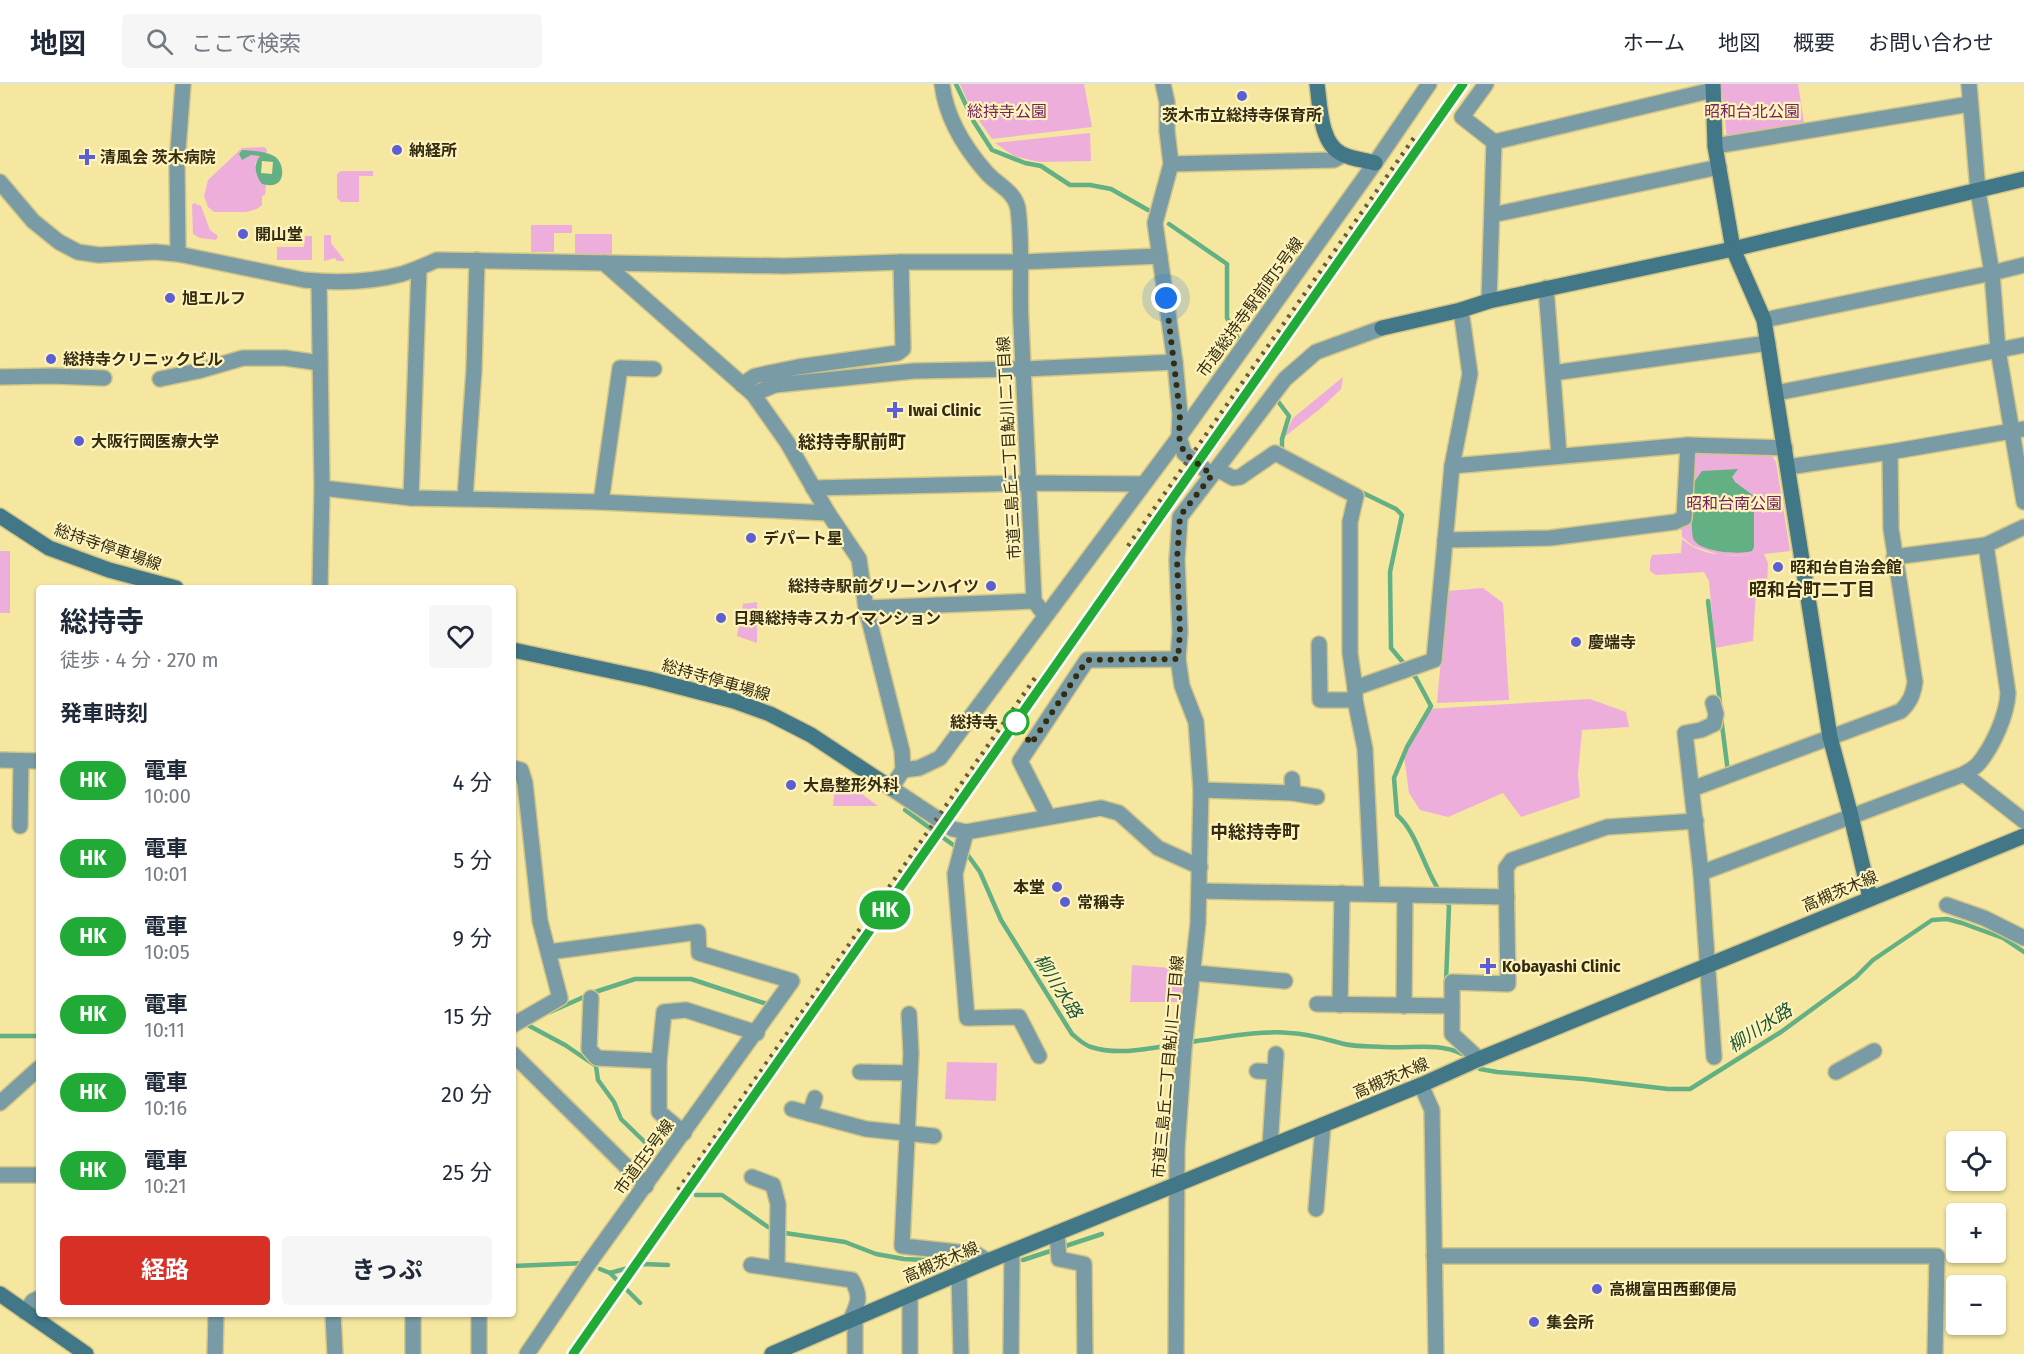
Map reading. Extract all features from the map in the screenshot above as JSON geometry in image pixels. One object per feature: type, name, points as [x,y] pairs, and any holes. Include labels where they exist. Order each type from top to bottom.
[{"type":"main road","points":[[1317,84],[1322,120],[1328,140],[1335,150],[1343,155],[1375,163]]},
{"type":"main road","points":[[1713,87],[1715,146],[1733,249],[1764,320],[1830,737],[1870,898]]},
{"type":"main road","points":[[1382,328],[1546,288],[1733,249],[2024,179]]},
{"type":"main road","name":"総持寺停車場線","points":[[0,516],[49,548],[109,570],[165,585]]},
{"type":"main road","name":"総持寺停車場線","points":[[516,651],[649,679],[734,701],[770,714],[811,735],[891,788]]},
{"type":"main road","name":"高槻茨木線","points":[[772,1354],[791,1350],[852,1319],[988,1261],[2024,836]]},
{"type":"main road","points":[[0,1294],[86,1354]]},
{"type":"street","points":[[178,254],[177,164],[183,84]]},
{"type":"street","name":"市道三島丘二丁目鮎川二丁目線","points":[[942,84],[949,116],[960,137],[987,173],[1012,194],[1018,207],[1034,602]]},
{"type":"street","points":[[1162,84],[1167,102],[1167,131],[1171,164],[1155,223],[1180,414],[1179,437],[1184,453],[1214,472],[1233,478],[1240,477],[1275,453],[1356,496],[1350,522],[1350,653],[1365,749],[1372,894]]},
{"type":"street","name":"市道総持寺駅前町5号線","points":[[1045,615],[1179,437],[1429,84]]},
{"type":"street","points":[[1486,84],[1462,117],[1494,142]]},
{"type":"street","points":[[1969,84],[1978,190],[1992,273],[1998,350],[2018,430],[2024,502]]},
{"type":"street","points":[[1494,142],[1713,87]]},
{"type":"street","points":[[1715,146],[1970,104]]},
{"type":"street","points":[[1489,301],[1494,142]]},
{"type":"street","points":[[1171,164],[1334,160],[1343,155]]},
{"type":"street","points":[[1492,215],[1719,167]]},
{"type":"street","points":[[0,182],[33,221],[59,242],[78,252],[99,255],[155,252],[178,254],[319,282],[402,274],[437,260],[784,266],[901,262],[1021,262],[1160,256]]},
{"type":"street","points":[[465,498],[474,370],[477,260]]},
{"type":"street","points":[[748,390],[755,376],[798,367],[898,353],[903,349],[901,262]]},
{"type":"street","points":[[604,263],[748,390],[787,442],[828,513],[859,559],[866,608],[902,751],[903,770],[891,788],[953,830],[966,832],[1101,808],[1119,813],[1158,848],[1200,867]]},
{"type":"street","points":[[1764,320],[2024,265]]},
{"type":"street","points":[[411,498],[419,268]]},
{"type":"street","points":[[319,282],[322,488],[320,585]]},
{"type":"street","points":[[1546,288],[1559,455]]},
{"type":"street","points":[[1319,644],[1320,700],[1355,694],[1434,660],[1452,466],[1470,374],[1461,310]]},
{"type":"street","name":"市道三島丘二丁目鮎川二丁目線","points":[[1176,1354],[1176,1185],[1184,1049],[1194,973],[1200,891],[1201,790],[1196,722],[1182,686],[1178,659],[1180,632],[1177,560],[1180,516],[1285,379],[1316,352],[1382,328]]},
{"type":"street","points":[[1553,373],[1768,343]]},
{"type":"street","points":[[1776,393],[2024,345]]},
{"type":"street","points":[[160,379],[243,358],[285,358],[320,363]]},
{"type":"street","points":[[748,390],[775,385],[914,371],[1024,369],[1174,362]]},
{"type":"street","points":[[601,502],[620,368],[654,369]]},
{"type":"street","points":[[0,377],[104,378]]},
{"type":"street","points":[[1788,467],[2018,430]]},
{"type":"street","points":[[1452,466],[1688,445],[1785,448]]},
{"type":"street","points":[[1445,540],[1550,538],[1675,522],[1684,518],[1688,445]]},
{"type":"street","points":[[1692,789],[1901,711],[1908,704],[1915,682],[1894,557],[1891,529],[1890,452]]},
{"type":"street","points":[[813,488],[1028,483],[1142,484]]},
{"type":"street","points":[[322,488],[411,498],[601,502],[828,513]]},
{"type":"street","points":[[1894,557],[1986,545],[2024,527]]},
{"type":"street","points":[[1701,873],[1964,774],[1977,765],[1986,753],[2008,706],[1986,545]]},
{"type":"street","points":[[866,608],[1034,602],[1045,615],[940,758],[919,768],[903,770]]},
{"type":"street","points":[[1048,816],[1020,761],[1087,660],[1178,659]]},
{"type":"street","points":[[1713,703],[1716,714],[1714,724],[1701,730],[1685,733],[1701,873],[1714,1058]]},
{"type":"street","points":[[0,760],[36,761]]},
{"type":"street","points":[[20,826],[21,760]]},
{"type":"street","points":[[516,769],[520,770],[525,783],[540,921],[560,998],[516,1023]]},
{"type":"street","points":[[1964,774],[2024,821]]},
{"type":"street","points":[[1201,790],[1293,786],[1317,797]]},
{"type":"street","points":[[1479,1059],[1452,1034],[1452,982],[1508,984],[1506,868],[1512,860],[1607,827],[1696,821]]},
{"type":"street","points":[[966,832],[955,874],[967,1018],[1019,1017],[1039,1056]]},
{"type":"street","points":[[1200,891],[1507,897]]},
{"type":"street","points":[[1340,1005],[1342,893]]},
{"type":"street","points":[[1404,1006],[1405,895]]},
{"type":"street","points":[[1947,905],[1984,918],[2024,938]]},
{"type":"street","name":"市道庄5号線","points":[[527,1354],[586,1267],[757,1033],[792,981],[699,953],[698,932],[549,952]]},
{"type":"street","points":[[1194,973],[1286,981]]},
{"type":"street","points":[[591,998],[589,1049],[597,1058],[659,1061]]},
{"type":"street","points":[[1317,1004],[1452,1006]]},
{"type":"street","points":[[684,1133],[659,1112],[659,1061],[664,1012],[686,1010],[757,1033]]},
{"type":"street","points":[[909,1014],[910,1073],[902,1246],[976,1254],[988,1261]]},
{"type":"street","points":[[1834,1068],[1874,1051]]},
{"type":"street","points":[[1270,1146],[1276,1054]]},
{"type":"street","points":[[516,1057],[646,1185]]},
{"type":"street","points":[[0,1103],[36,1071]]},
{"type":"street","points":[[1257,1071],[1274,1072]]},
{"type":"street","points":[[860,1072],[910,1073]]},
{"type":"street","points":[[1421,1085],[1432,1110],[1436,1354]]},
{"type":"street","points":[[810,1114],[814,1098]]},
{"type":"street","points":[[792,1109],[866,1129],[934,1136]]},
{"type":"street","points":[[1316,1209],[1323,1125]]},
{"type":"street","points":[[0,1175],[36,1174]]},
{"type":"street","points":[[752,1177],[773,1185],[778,1204],[777,1268]]},
{"type":"street","points":[[1057,1233],[1059,1259],[1084,1264],[1085,1354]]},
{"type":"street","points":[[1011,1354],[1012,1251]]},
{"type":"street","points":[[1434,1256],[1937,1256],[1935,1354]]},
{"type":"street","points":[[751,1265],[852,1280],[859,1301],[852,1319],[855,1354]]},
{"type":"street","points":[[959,1274],[961,1354]]},
{"type":"street","points":[[910,1295],[910,1354]]},
{"type":"street","points":[[25,1312],[36,1300]]},
{"type":"street","points":[[214,1354],[216,1317]]},
{"type":"street","points":[[333,1317],[335,1354]]},
{"type":"street","points":[[413,1317],[413,1354]]},
{"type":"street","points":[[479,1317],[479,1354]]},
{"type":"green space","name":"総持寺公園","points":[[960,84],[1084,84],[1092,127],[992,139],[971,109]]},
{"type":"green space","name":"昭和台北公園","points":[[1721,84],[1798,84],[1805,129],[1727,138]]},
{"type":"green space","points":[[1090,133],[1091,161],[1039,162],[1014,156],[995,143]]},
{"type":"green space","points":[[263,147],[267,152],[255,163],[262,184],[266,185],[262,205],[246,212],[214,212],[208,207],[204,196],[208,180],[242,148]]},
{"type":"green space","points":[[341,171],[373,171],[373,176],[359,176],[359,202],[341,202],[337,198],[337,174]]},
{"type":"green space","points":[[194,203],[201,206],[210,230],[218,236],[216,240],[200,238],[193,234],[192,205]]},
{"type":"green space","points":[[531,225],[572,225],[572,233],[554,233],[554,252],[531,252]]},
{"type":"green space","points":[[575,234],[612,234],[612,255],[575,255]]},
{"type":"green space","points":[[324,235],[331,235],[331,243],[345,261],[337,261],[335,258],[324,261]]},
{"type":"green space","points":[[305,236],[312,236],[312,260],[277,260],[277,247],[304,247]]},
{"type":"green space","points":[[1343,377],[1341,389],[1284,437],[1293,418]]},
{"type":"green space","name":"昭和台南公園","points":[[1694,448],[1770,452],[1776,462],[1790,551],[1764,554],[1768,563],[1767,585],[1756,591],[1753,641],[1715,648],[1709,581],[1704,572],[1656,575],[1650,571],[1652,555],[1681,553],[1682,539],[1690,545],[1698,549],[1718,554],[1693,546],[1682,537],[1681,523]]},
{"type":"green space","points":[[0,551],[10,551],[10,613],[0,613]]},
{"type":"green space","points":[[1483,588],[1503,603],[1509,700],[1437,703],[1447,591]]},
{"type":"green space","points":[[757,602],[757,643],[737,636],[743,604]]},
{"type":"green space","points":[[1590,699],[1626,712],[1629,727],[1582,730],[1578,774],[1580,797],[1521,817],[1503,793],[1448,817],[1420,810],[1409,793],[1404,756],[1427,709]]},
{"type":"green space","points":[[836,775],[878,806],[833,806]]},
{"type":"green space","points":[[1132,965],[1183,969],[1186,979],[1184,1002],[1130,1002]]},
{"type":"green space","points":[[947,1062],[997,1063],[996,1101],[945,1099]]},
{"type":"shaded area","points":[[242,150],[263,152],[277,158],[282,170],[279,182],[272,185],[262,184],[256,170],[256,163],[260,156],[251,155],[242,160],[239,154]],"holes":[[[262,161],[273,162],[272,174],[261,173]]]},
{"type":"shaded area","points":[[1738,469],[1732,477],[1735,482],[1754,496],[1754,547],[1752,551],[1738,553],[1704,547],[1694,540],[1692,530],[1694,483],[1702,471]]},
{"type":"waterway","points":[[956,84],[974,122],[992,150],[1025,163],[1041,166],[1070,185],[1090,185],[1111,189],[1148,210]]},
{"type":"waterway","points":[[1169,224],[1227,264],[1227,318],[1239,340]]},
{"type":"waterway","points":[[1277,400],[1289,416],[1282,439],[1282,452]]},
{"type":"waterway","points":[[1357,490],[1396,509],[1402,515],[1390,572],[1391,648],[1416,678],[1431,706],[1407,747],[1394,778],[1397,815],[1410,831],[1440,892]]},
{"type":"waterway","points":[[1708,601],[1720,703]]},
{"type":"waterway","points":[[1721,717],[1728,772]]},
{"type":"waterway","name":"柳川水路","points":[[905,810],[956,847]]},
{"type":"waterway","name":"柳川水路","points":[[967,854],[980,872],[1001,920],[1072,1034],[1088,1046],[1101,1050],[1135,1050],[1179,1044]]},
{"type":"waterway","points":[[1445,899],[1449,906],[1446,982]]},
{"type":"waterway","name":"柳川水路","points":[[1480,1069],[1668,1089],[1690,1089],[1781,1032],[1856,977],[1873,960],[1932,920],[1947,919],[1962,923],[2003,938],[2024,952]]},
{"type":"waterway","points":[[550,1012],[595,992],[635,979],[691,979],[767,1004]]},
{"type":"waterway","points":[[524,1023],[565,1045],[596,1066],[598,1080],[614,1102],[621,1119],[654,1151]]},
{"type":"waterway","name":"柳川水路","points":[[1190,1042],[1253,1033],[1278,1032],[1304,1034],[1354,1046],[1434,1047],[1462,1054]]},
{"type":"waterway","points":[[0,1036],[36,1036]]},
{"type":"waterway","points":[[696,1195],[722,1195],[768,1227],[785,1233],[845,1242],[876,1254],[904,1259],[967,1262]]},
{"type":"waterway","points":[[1023,1260],[1102,1234]]},
{"type":"waterway","points":[[516,1266],[585,1263]]},
{"type":"waterway","points":[[600,1269],[610,1273],[643,1264],[668,1265]]},
{"type":"waterway","points":[[610,1273],[640,1303]]},
{"type":"railway","points":[[573,1354],[1463,84]]},
{"type":"railway","points":[[1128,546],[1416,135]]},
{"type":"railway","points":[[678,1190],[1035,678]]},
{"type":"train","name":"HK","points":[[573,1354],[1463,84]]},
{"type":"place","name":"茨木市立総持寺保育所","points":[[1242,96]]},
{"type":"place","name":"納経所","points":[[397,150]]},
{"type":"place","name":"清風会 茨木病院","points":[[87,157]]},
{"type":"place","name":"開山堂","points":[[243,234]]},
{"type":"place","name":"旭エルフ","points":[[170,298]]},
{"type":"place","name":"総持寺クリニックビル","points":[[51,359]]},
{"type":"place","name":"Iwai Clinic","points":[[895,410]]},
{"type":"place","name":"大阪行岡医療大学","points":[[79,441]]},
{"type":"place","name":"デパート星","points":[[751,538]]},
{"type":"place","name":"昭和台自治会館","points":[[1778,567]]},
{"type":"place","name":"総持寺駅前グリーンハイツ","points":[[991,586]]},
{"type":"place","name":"日興総持寺スカイマンション","points":[[721,618]]},
{"type":"place","name":"慶端寺","points":[[1576,642]]},
{"type":"place","name":"総持寺","points":[[1016,722]]},
{"type":"place","name":"大島整形外科","points":[[791,785]]},
{"type":"place","name":"本堂","points":[[1057,887]]},
{"type":"place","name":"常稱寺","points":[[1065,902]]},
{"type":"place","name":"Kobayashi Clinic","points":[[1488,966]]},
{"type":"place","name":"高槻富田西郵便局","points":[[1597,1289]]},
{"type":"place","name":"集会所","points":[[1534,1322]]},
{"type":"district","name":"総持寺駅前町","points":[[852,442]]},
{"type":"district","name":"昭和台町二丁目","points":[[1812,590]]},
{"type":"district","name":"中総持寺町","points":[[1255,832]]},
{"type":"route","points":[[1016,722],[1031,744],[1087,660],[1178,659],[1180,632],[1177,560],[1180,516],[1212,475],[1184,453],[1179,437],[1180,414],[1166,298]]}]
